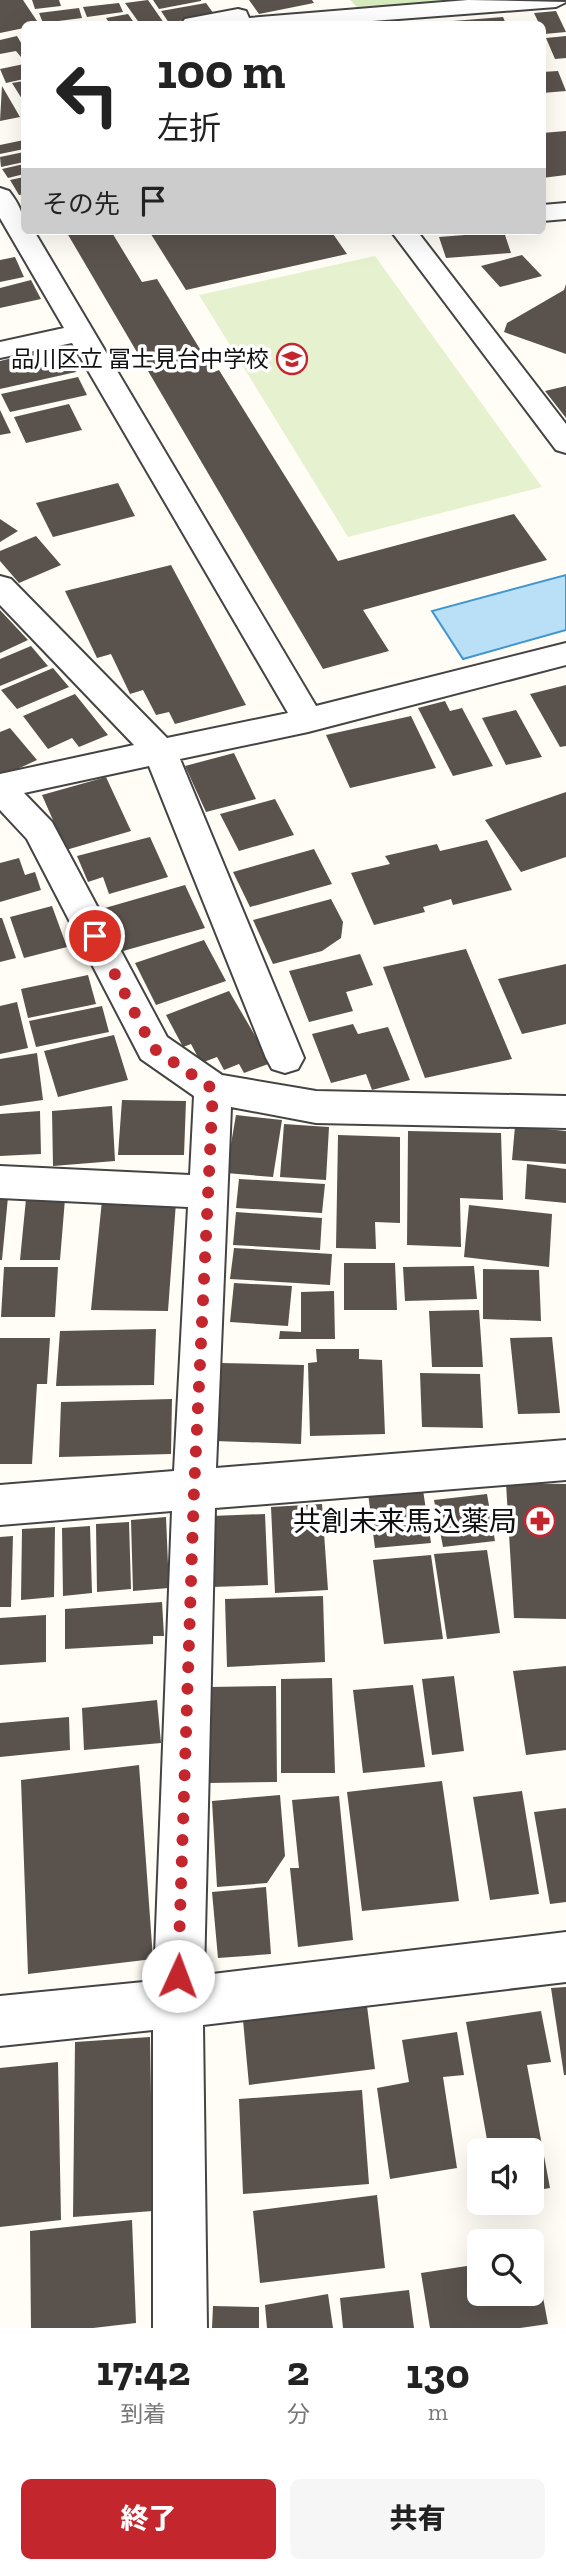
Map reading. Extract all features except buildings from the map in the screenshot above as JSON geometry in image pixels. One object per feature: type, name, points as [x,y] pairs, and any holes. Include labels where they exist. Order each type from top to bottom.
[{"type":"street","points":[[211,21],[240,16],[520,14],[556,0]]},
{"type":"street","points":[[3,206],[308,720]]},
{"type":"street","points":[[546,213],[566,211]]},
{"type":"street","points":[[407,235],[564,438]]},
{"type":"street","points":[[0,350],[79,332]]},
{"type":"street","points":[[0,586],[160,752],[285,1058]]},
{"type":"street","points":[[566,654],[308,720],[0,787],[40,831],[153,1048],[213,1089],[316,1107],[566,1112]]},
{"type":"street","points":[[180,2328],[178,2003],[194,1491],[213,1089]]},
{"type":"street","points":[[0,1182],[208,1192]]},
{"type":"street","points":[[0,1504],[566,1460]]},
{"type":"street","points":[[0,2021],[178,2003],[566,1957]]},
{"type":"green space","points":[[350,0],[474,0],[358,8]]},
{"type":"green space","points":[[375,256],[542,487],[348,537],[199,295]]},
{"type":"water","points":[[566,575],[566,630],[463,659],[432,611]]},
{"type":"place","name":"品川区立 冨士見台中学校","points":[[292,359]]},
{"type":"place","name":"共創未来馬込薬局","points":[[540,1521]]},
{"type":"route","points":[[95,936],[153,1048],[213,1089],[194,1491],[178,1976]]}]
